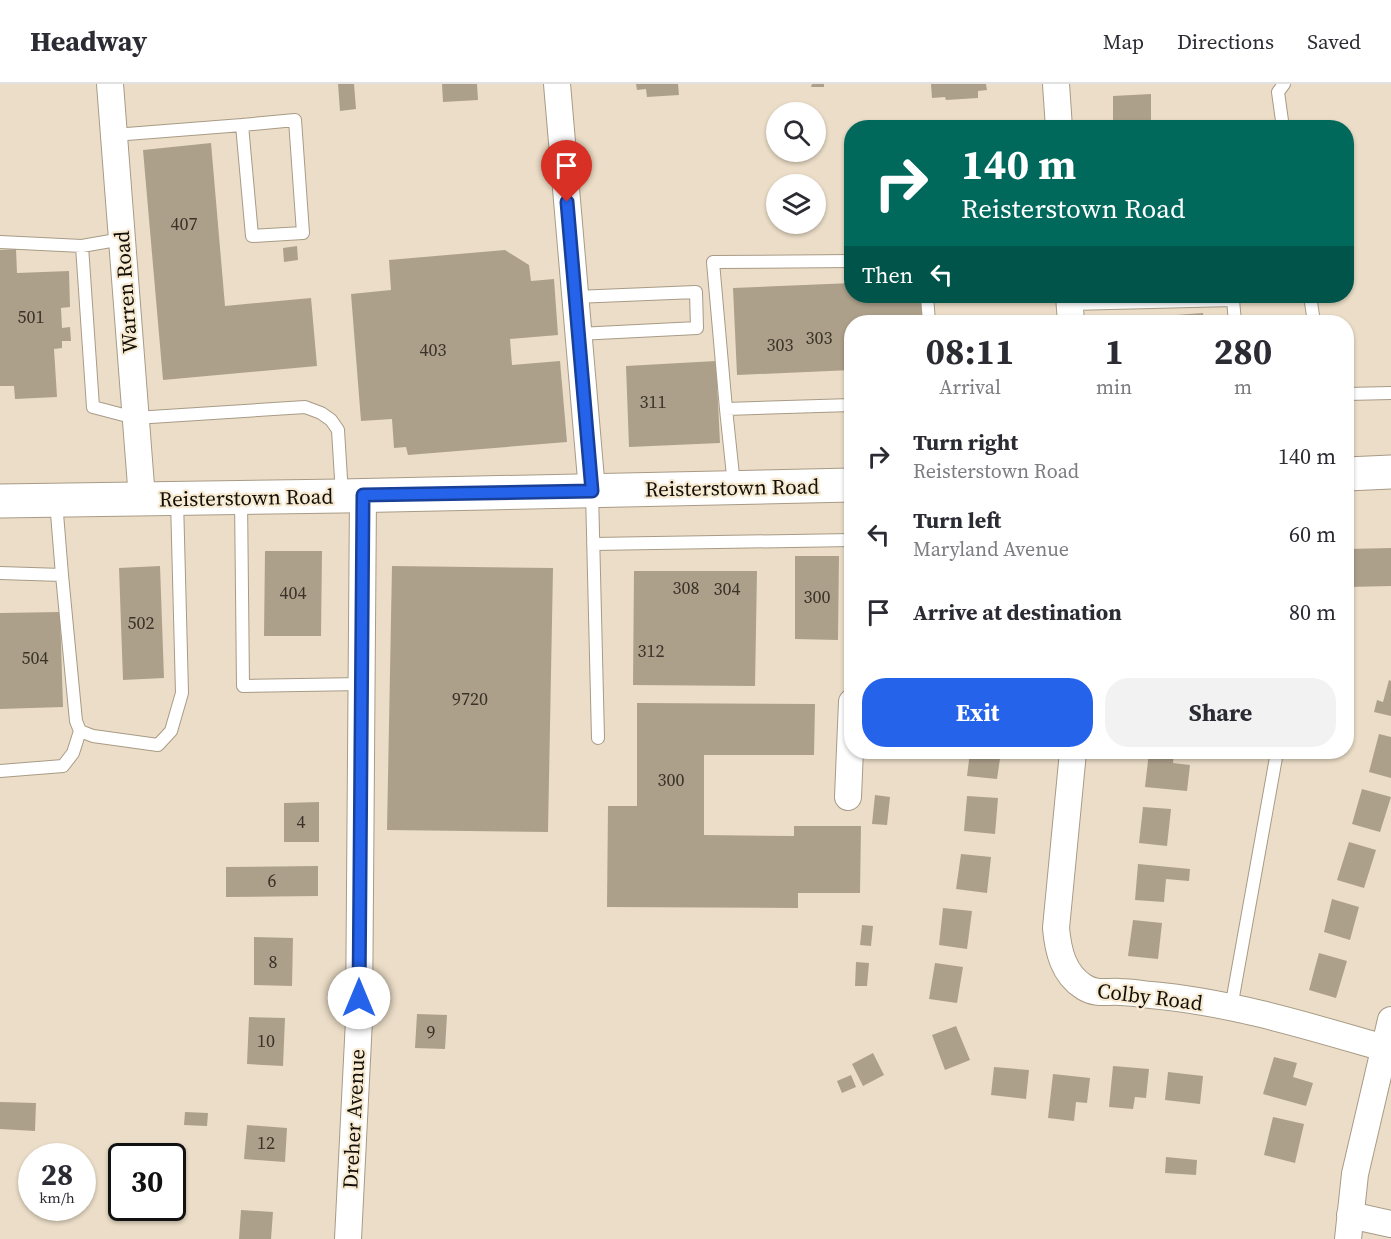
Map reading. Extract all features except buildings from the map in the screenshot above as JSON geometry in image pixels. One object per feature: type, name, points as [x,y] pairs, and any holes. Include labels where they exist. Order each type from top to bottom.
[{"type":"main road","points":[[1354,474],[1391,472]]},
{"type":"main road","name":"Reisterstown Road","points":[[0,501],[844,485]]},
{"type":"street","name":"Warren Road","points":[[110,84],[142,499]]},
{"type":"street","points":[[557,84],[592,491]]},
{"type":"street","points":[[1056,84],[1058,120]]},
{"type":"street","name":"Dreher Avenue","points":[[348,1239],[359,1020],[362,684],[353,495]]},
{"type":"street","points":[[848,797],[850,759]]},
{"type":"street","name":"Colby Road","points":[[1072,759],[1056,928],[1064,964],[1072,977],[1085,988],[1101,993],[1169,996],[1231,1008],[1293,1022],[1383,1048]]},
{"type":"street","points":[[1391,1020],[1360,1149],[1349,1227],[1391,1224]]},
{"type":"lane","points":[[1282,120],[1278,92],[1284,84]]},
{"type":"lane","points":[[114,135],[295,120],[303,233],[252,236],[242,125]]},
{"type":"lane","points":[[0,242],[82,246],[122,239]]},
{"type":"lane","points":[[82,246],[93,407],[135,418],[305,407],[321,413],[331,420],[338,430],[353,495]]},
{"type":"lane","points":[[735,488],[713,262],[844,261]]},
{"type":"lane","points":[[575,297],[696,292],[697,328],[578,334]]},
{"type":"lane","points":[[1070,307],[1163,303]]},
{"type":"lane","points":[[1354,394],[1391,393]]},
{"type":"lane","points":[[726,410],[844,405]]},
{"type":"lane","points":[[592,491],[598,738]]},
{"type":"lane","points":[[240,497],[243,686],[362,684]]},
{"type":"lane","points":[[78,726],[93,736],[158,745],[171,731],[182,693],[177,499]]},
{"type":"lane","points":[[0,771],[63,766],[72,753],[78,726],[56,501]]},
{"type":"lane","points":[[593,544],[844,540]]},
{"type":"lane","points":[[0,573],[62,575]]},
{"type":"lane","points":[[1231,1008],[1276,759]]},
{"type":"route","points":[[359,998],[363,495],[592,491],[567,202]]}]
